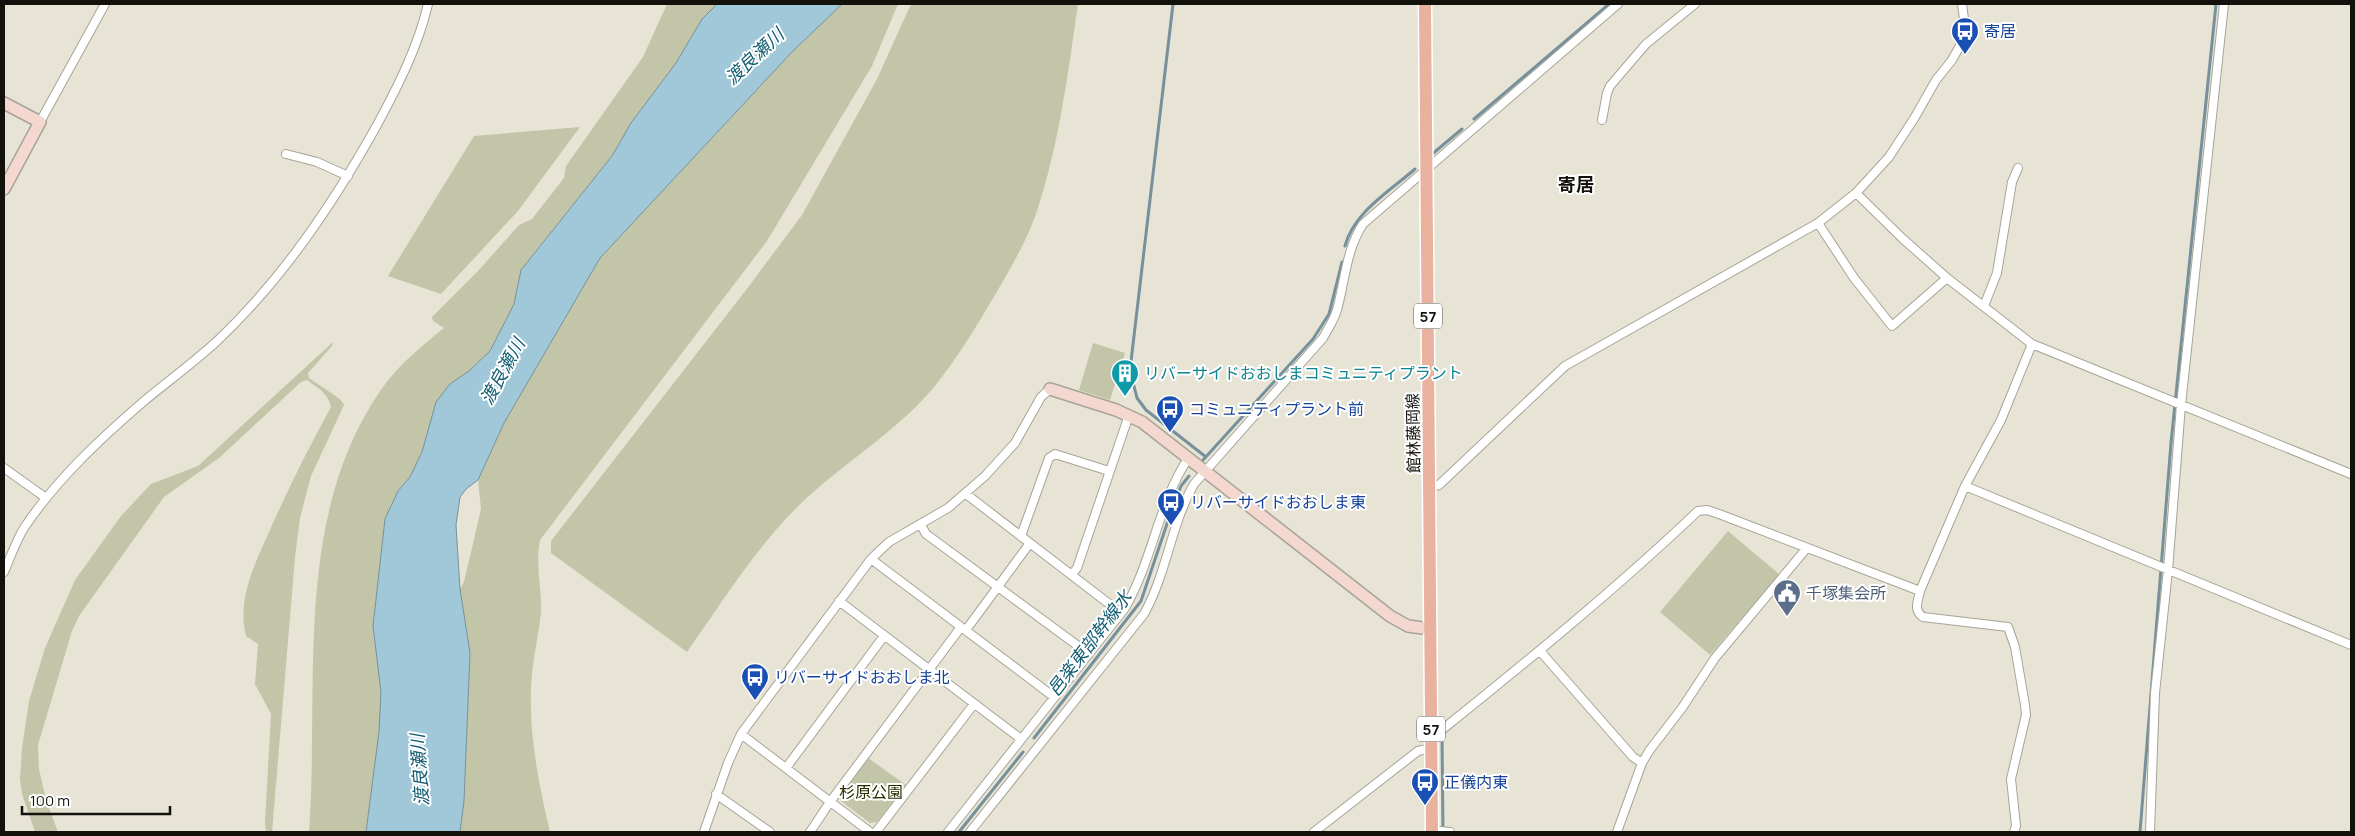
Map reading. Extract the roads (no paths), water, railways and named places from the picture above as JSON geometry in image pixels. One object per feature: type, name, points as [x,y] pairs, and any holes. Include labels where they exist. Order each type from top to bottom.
[{"type":"main road","name":"館林藤岡線","points":[[1425,4],[1432,748],[1430,831]]},
{"type":"street","points":[[4,189],[105,4]]},
{"type":"street","points":[[4,572],[23,530],[46,498],[142,402],[216,342],[262,295],[317,223],[348,176],[401,77],[421,30],[428,4]]},
{"type":"street","points":[[970,832],[1144,614],[1154,593],[1189,493],[1206,470],[1323,338],[1336,312],[1348,255],[1355,235],[1362,224],[1427,170],[1471,128],[1618,4]]},
{"type":"street","points":[[1682,4],[1689,11]]},
{"type":"street","points":[[1602,120],[1610,86],[1646,44],[1689,11],[1695,4]]},
{"type":"street","points":[[1429,487],[1439,485],[1565,366],[1818,223],[1856,193],[1889,157],[1916,117],[1936,80],[1952,60],[1962,42],[1965,27],[1962,4]]},
{"type":"street","points":[[2150,832],[2155,693],[2168,570],[2181,405],[2224,4]]},
{"type":"street","points":[[4,103],[40,122]]},
{"type":"street","points":[[286,154],[317,162],[348,176]]},
{"type":"street","points":[[1984,306],[1997,273],[2012,182],[2018,168]]},
{"type":"street","points":[[1856,193],[1947,278],[2032,344],[2351,474]]},
{"type":"street","points":[[1818,223],[1854,278],[1892,326],[1947,278]]},
{"type":"street","points":[[2014,832],[2016,826],[2012,769],[2026,715],[2015,647],[2008,627],[1923,617],[1918,614],[1916,608],[1920,592],[1965,486],[2001,420],[2032,344]]},
{"type":"street","points":[[704,832],[716,794],[741,734],[871,559],[889,542],[921,525],[966,494],[1005,455],[1023,430],[1041,397],[1050,389],[1129,415],[1154,429],[1390,616],[1408,626],[1430,629]]},
{"type":"street","points":[[1072,574],[1077,568],[1129,415]]},
{"type":"street","points":[[1021,536],[1050,458],[1055,454],[1109,471]]},
{"type":"street","points":[[948,832],[1121,613],[1137,587],[1171,486],[1189,457]]},
{"type":"street","points":[[4,468],[46,498]]},
{"type":"street","points":[[1965,486],[2351,644]]},
{"type":"street","points":[[966,494],[1121,613]]},
{"type":"street","points":[[1431,732],[1443,729],[1540,651],[1698,511],[1707,510],[1719,514],[1920,592]]},
{"type":"street","points":[[921,525],[926,534],[1089,654]]},
{"type":"street","points":[[810,832],[830,802],[929,670],[998,587],[1030,543]]},
{"type":"street","points":[[1618,832],[1642,763],[1715,658],[1806,549]]},
{"type":"street","points":[[871,559],[1054,697]]},
{"type":"street","points":[[839,601],[1021,739]]},
{"type":"street","points":[[786,768],[884,636]]},
{"type":"street","points":[[1540,651],[1633,757],[1642,763]]},
{"type":"street","points":[[876,832],[974,704]]},
{"type":"street","points":[[741,734],[870,832]]},
{"type":"street","points":[[1314,832],[1418,751],[1432,748]]},
{"type":"street","points":[[716,794],[770,832]]},
{"type":"street","points":[[1430,831],[1450,832]]},
{"type":"water","name":"渡良瀬川","points":[[717,4],[842,4],[792,52],[600,258],[504,423],[478,480],[466,489],[460,497],[456,525],[460,589],[470,653],[464,801],[460,832],[366,832],[379,732],[381,692],[373,626],[385,519],[398,491],[410,477],[422,452],[436,402],[450,384],[469,371],[490,351],[514,304],[521,270],[612,156],[631,123],[676,63],[702,19]]},
{"type":"waterway","points":[[1173,4],[1130,370],[1137,398],[1146,410],[1206,457]]},
{"type":"waterway","points":[[2140,832],[2171,443],[2216,4]]},
{"type":"waterway","name":"邑楽東部幹線水","points":[[1474,119],[1608,5]]},
{"type":"waterway","name":"邑楽東部幹線水","points":[[1431,155],[1462,129]]},
{"type":"waterway","name":"邑楽東部幹線水","points":[[1345,246],[1356,223],[1365,212],[1415,169]]},
{"type":"waterway","name":"邑楽東部幹線水","points":[[1203,460],[1313,339],[1329,314],[1342,262]]},
{"type":"waterway","name":"邑楽東部幹線水","points":[[1034,738],[1141,601],[1173,506],[1181,486],[1189,476]]},
{"type":"waterway","points":[[1442,737],[1443,832]]},
{"type":"waterway","name":"邑楽東部幹線水","points":[[959,832],[1023,752]]},
{"type":"place","name":"寄居","points":[[1965,55]]},
{"type":"place","name":"リバーサイドおおしまコミュニティプラント","points":[[1125,397]]},
{"type":"place","name":"コミュニティプラント前","points":[[1170,433]]},
{"type":"place","name":"リバーサイドおおしま東","points":[[1171,526]]},
{"type":"place","name":"千塚集会所","points":[[1787,617]]},
{"type":"place","name":"リバーサイドおおしま北","points":[[755,701]]},
{"type":"place","name":"正儀内東","points":[[1425,806]]},
{"type":"district","name":"寄居","points":[[1576,184]]},
{"type":"park label","name":"杉原公園","points":[[871,792]]}]
